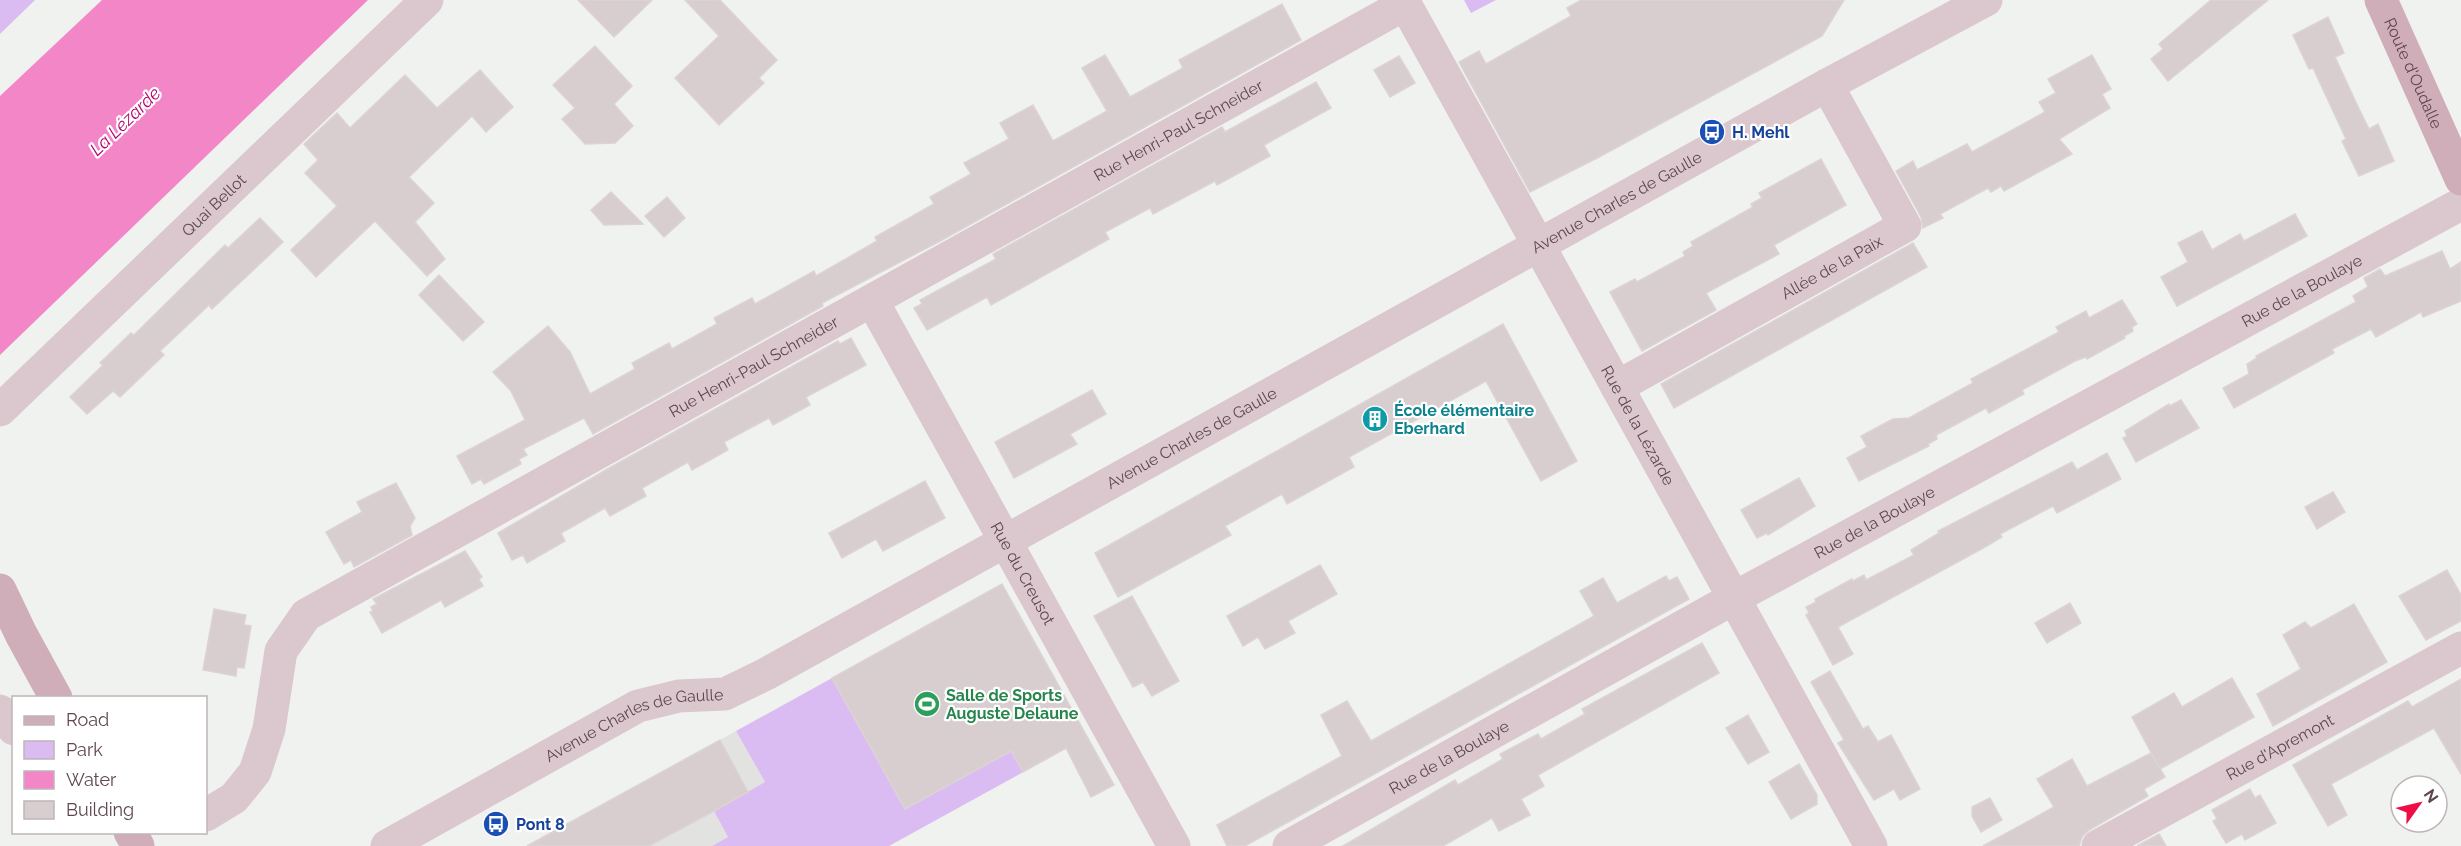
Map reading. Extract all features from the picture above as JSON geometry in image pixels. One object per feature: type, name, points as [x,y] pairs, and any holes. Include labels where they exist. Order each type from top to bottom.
[{"type":"main road","name":"Route d'Oudalle","points":[[2381,0],[2461,179]]},
{"type":"main road","points":[[0,590],[55,696]]},
{"type":"street","name":"Quai Bellot","points":[[2,408],[428,0]]},
{"type":"street","name":"Avenue Charles de Gaulle","points":[[387,846],[638,706],[679,696],[725,694],[766,674],[1540,247],[1827,85],[1986,0]]},
{"type":"street","name":"Rue de la Lézarde","points":[[1404,2],[1871,846]]},
{"type":"street","name":"Rue Henri-Paul Schneider","points":[[207,813],[234,798],[255,772],[269,729],[281,651],[306,615],[873,302],[1404,2]]},
{"type":"street","name":"Allée de la Paix","points":[[1617,387],[1905,226],[1827,85]]},
{"type":"street","name":"Rue de la Boulaye","points":[[1290,846],[1734,598],[2461,204]]},
{"type":"street","name":"Rue du Creusot","points":[[873,302],[1174,846]]},
{"type":"street","name":"Rue d'Apremont","points":[[2098,846],[2461,648]]},
{"type":"street","points":[[0,711],[12,726]]},
{"type":"shaded area","points":[[736,731],[765,782],[714,811],[728,837],[712,846],[527,846]]},
{"type":"green space","points":[[0,0],[35,0],[0,34]]},
{"type":"green space","points":[[1464,0],[1496,0],[1471,13]]},
{"type":"green space","name":"Salle de Sports Auguste Delaune","points":[[1002,584],[1087,737],[889,846],[712,846],[728,837],[714,811],[765,782],[736,731]]},
{"type":"water","name":"La Lézarde","points":[[102,0],[368,0],[0,355],[0,96]]},
{"type":"building","points":[[578,0],[652,0],[614,37]]},
{"type":"building","points":[[685,0],[720,0],[777,60],[759,78],[764,83],[719,125],[675,78],[719,36]]},
{"type":"building","points":[[1581,0],[1844,0],[1822,36],[1530,192],[1459,62],[1479,51],[1486,64],[1571,16],[1567,8]]},
{"type":"building","points":[[2211,0],[2268,0],[2168,81],[2151,59],[2163,49],[2159,44]]},
{"type":"building","points":[[1282,4],[1301,40],[942,240],[822,303],[823,306],[593,434],[584,418],[523,449],[527,455],[519,459],[521,464],[484,484],[481,479],[472,484],[457,456],[525,420],[511,391],[493,372],[548,326],[570,352],[590,394],[635,369],[632,363],[669,343],[672,349],[717,324],[714,318],[752,298],[755,304],[814,271],[816,276],[877,241],[875,237],[934,204],[930,197],[971,174],[964,163],[1009,139],[1000,123],[1033,105],[1053,141],[1107,111],[1082,68],[1105,55],[1130,97],[1183,68],[1179,60]]},
{"type":"building","points":[[2328,17],[2344,53],[2335,57],[2369,129],[2378,124],[2394,161],[2359,176],[2342,141],[2346,139],[2313,68],[2309,69],[2293,35]]},
{"type":"building","points":[[595,46],[632,86],[614,104],[633,126],[615,143],[585,144],[562,119],[575,108],[553,85]]},
{"type":"building","points":[[2092,55],[2111,89],[2102,94],[2110,108],[2059,139],[2072,154],[2004,191],[2001,186],[1991,192],[1988,188],[1940,214],[1943,218],[1923,228],[1921,217],[1896,171],[1913,161],[1917,170],[1967,144],[1972,152],[2045,112],[2039,102],[2056,93],[2048,79]]},
{"type":"building","points":[[1399,56],[1415,83],[1390,97],[1374,70]]},
{"type":"building","points":[[480,70],[513,107],[486,132],[472,116],[409,177],[434,203],[415,222],[445,259],[427,276],[375,221],[316,277],[291,250],[337,206],[305,173],[318,160],[304,144],[337,113],[350,128],[405,75],[437,108]]},
{"type":"building","points":[[1316,82],[1331,108],[1264,145],[1270,156],[1217,185],[1215,181],[1153,214],[1150,208],[1105,232],[1109,239],[991,305],[987,297],[927,330],[914,308],[922,304],[920,300],[996,259],[993,254],[1222,127],[1225,132]]},
{"type":"building","points":[[1821,159],[1846,205],[1774,245],[1779,254],[1706,293],[1716,310],[1642,351],[1610,292],[1635,279],[1637,282],[1685,256],[1683,252],[1693,246],[1691,242],[1753,207],[1751,204],[1762,198],[1759,193]]},
{"type":"building","points":[[611,192],[643,224],[604,225],[591,210]]},
{"type":"building","points":[[667,197],[685,218],[664,237],[645,216]]},
{"type":"building","points":[[2295,214],[2307,236],[2177,306],[2161,277],[2188,262],[2178,243],[2202,231],[2212,250],[2240,234],[2244,241]]},
{"type":"building","points":[[260,218],[283,242],[212,309],[209,305],[160,351],[164,355],[120,397],[113,391],[87,414],[70,397],[103,365],[100,363],[131,333],[134,335],[225,245],[228,248]]},
{"type":"building","points":[[1913,243],[1927,267],[1674,408],[1661,384]]},
{"type":"building","points":[[2442,251],[2450,269],[2461,262],[2461,301],[2423,317],[2421,312],[2376,337],[2371,329],[2332,349],[2334,353],[2234,408],[2223,388],[2249,374],[2247,364],[2257,358],[2256,356],[2356,302],[2353,296],[2368,287],[2364,278],[2380,269],[2385,276]]},
{"type":"building","points":[[439,275],[484,322],[463,341],[419,295]]},
{"type":"building","points":[[2122,300],[2137,324],[2132,327],[2133,331],[2124,336],[2125,338],[2087,359],[2086,357],[2075,361],[2022,390],[2024,394],[1989,413],[1986,408],[1936,435],[1937,439],[1928,444],[1929,446],[1859,481],[1847,458],[1867,447],[1861,436],[1893,419],[1909,418],[1973,383],[1971,379],[2059,332],[2056,327],[2086,311],[2089,318]]},
{"type":"building","name":"École élémentaire Eberhard","points":[[1503,324],[1577,461],[1541,481],[1486,381],[1349,457],[1354,467],[1287,504],[1282,494],[1225,526],[1231,535],[1118,597],[1095,553]]},
{"type":"building","points":[[851,338],[866,365],[806,397],[810,405],[773,425],[769,418],[724,442],[728,450],[692,470],[688,462],[642,488],[646,496],[610,516],[605,508],[561,533],[565,541],[527,563],[523,555],[512,560],[498,533],[611,467],[838,341],[840,344]]},
{"type":"building","points":[[1092,390],[1106,414],[1070,434],[1077,444],[1014,478],[995,442]]},
{"type":"building","points":[[2181,400],[2199,428],[2136,462],[2123,438],[2127,436],[2125,431],[2169,404],[2170,406]]},
{"type":"building","points":[[2107,453],[2121,479],[2057,513],[2053,506],[2000,534],[2002,537],[1985,547],[1838,627],[1853,654],[1833,665],[1806,615],[1809,613],[1806,607],[1816,602],[1815,599],[1852,579],[1853,581],[1864,575],[1866,580],[1914,555],[1911,550],[1939,533],[1938,531],[2072,462],[2077,470]]},
{"type":"building","points":[[1799,478],[1815,506],[1768,535],[1767,533],[1757,538],[1741,510]]},
{"type":"building","points":[[925,481],[945,518],[883,551],[876,539],[842,558],[829,533]]},
{"type":"building","points":[[396,483],[415,518],[410,526],[412,535],[354,567],[351,560],[344,564],[326,532],[362,512],[357,502]]},
{"type":"building","points":[[2333,492],[2345,512],[2317,529],[2305,507]]},
{"type":"building","points":[[465,551],[482,577],[479,579],[483,586],[445,607],[441,600],[382,633],[370,612],[373,611],[371,607],[377,604],[373,599]]},
{"type":"building","points":[[1320,565],[1337,594],[1288,621],[1295,633],[1265,649],[1258,637],[1243,646],[1227,616]]},
{"type":"building","points":[[2447,570],[2461,595],[2461,621],[2426,640],[2399,596]]},
{"type":"building","points":[[1666,576],[1669,581],[1677,577],[1689,599],[1245,846],[1227,846],[1217,825],[1342,756],[1321,715],[1347,701],[1371,741],[1594,616],[1580,591],[1603,578],[1617,603]]},
{"type":"building","points":[[1002,584],[1114,785],[1091,797],[1066,748],[1023,772],[1011,751],[905,809],[832,678]]},
{"type":"building","points":[[1132,596],[1179,681],[1152,696],[1143,682],[1133,687],[1094,616]]},
{"type":"building","points":[[2070,603],[2081,623],[2047,643],[2035,623]]},
{"type":"building","points":[[2354,604],[2387,662],[2273,726],[2257,694],[2301,669],[2283,635],[2305,622],[2311,628]]},
{"type":"building","points":[[214,609],[246,615],[244,625],[251,626],[244,668],[237,667],[236,676],[203,670]]},
{"type":"building","points":[[1702,643],[1719,673],[1538,775],[1544,786],[1521,799],[1530,815],[1499,831],[1492,818],[1443,846],[1343,846],[1455,780],[1458,785],[1503,759],[1500,754],[1538,734],[1541,739],[1585,714],[1582,709]]},
{"type":"building","points":[[1830,671],[1863,729],[1868,726],[1878,742],[1891,735],[1920,789],[1900,800],[1894,789],[1874,800],[1838,743],[1844,740],[1811,682]]},
{"type":"building","points":[[2232,678],[2254,717],[2160,769],[2132,717],[2174,693],[2182,707]]},
{"type":"building","points":[[2461,679],[2461,774],[2434,728],[2331,784],[2347,815],[2328,826],[2293,765],[2408,701],[2412,707]]},
{"type":"building","points":[[1748,715],[1769,752],[1748,764],[1726,728]]},
{"type":"building","points":[[720,740],[748,792],[714,811],[649,846],[527,846]]},
{"type":"building","points":[[2151,753],[2165,777],[2144,789],[2148,796],[2089,830],[2082,837],[2079,846],[1983,846],[2054,807],[2037,779],[2072,759],[2087,786]]},
{"type":"building","points":[[1799,764],[1817,795],[1817,804],[1791,819],[1769,782]]},
{"type":"building","points":[[2250,789],[2255,798],[2260,795],[2276,823],[2245,840],[2242,834],[2226,843],[2213,821],[2217,819],[2212,810]]},
{"type":"building","points":[[1990,798],[2002,820],[1981,832],[1972,816],[1972,807]]},
{"type":"building","points":[[2159,834],[2166,846],[2137,846]]},
{"type":"place","name":"H. Mehl","points":[[1712,132]]},
{"type":"place","name":"École élémentaire Eberhard","points":[[1375,419]]},
{"type":"place","name":"Salle de Sports Auguste Delaune","points":[[927,704]]},
{"type":"place","name":"Pont 8","points":[[496,824]]}]
